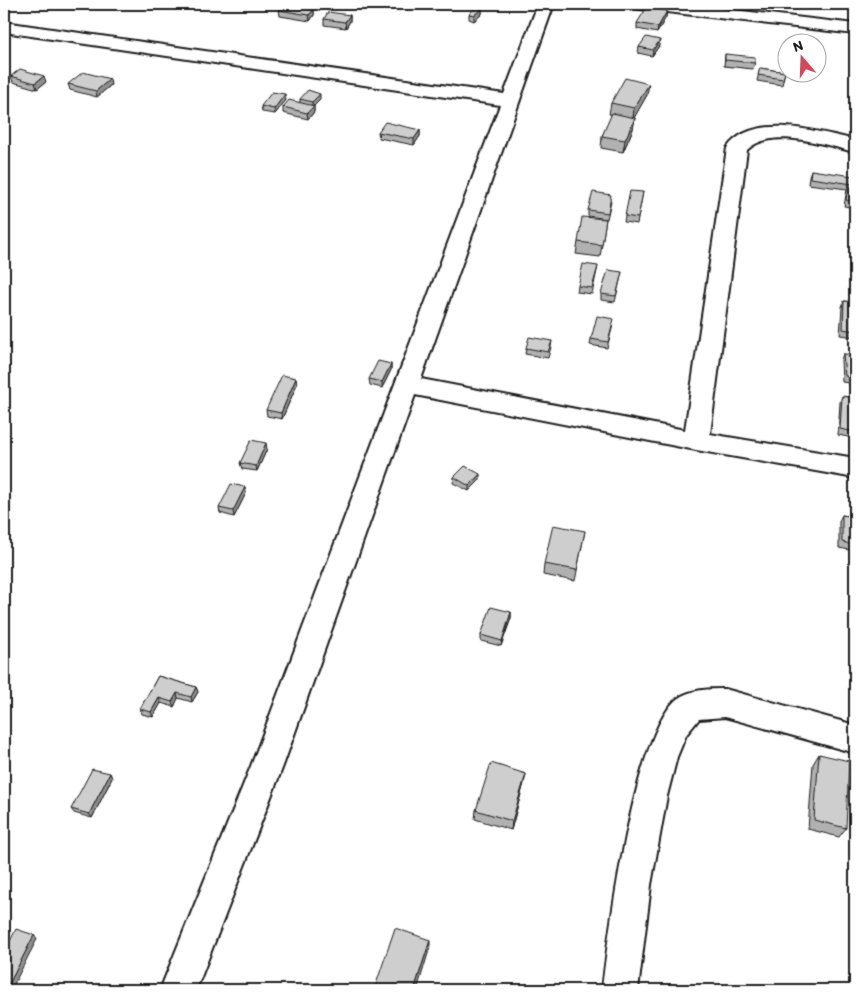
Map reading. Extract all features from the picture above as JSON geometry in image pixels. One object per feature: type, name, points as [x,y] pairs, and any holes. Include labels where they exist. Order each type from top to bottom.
[{"type":"street","points":[[178,990],[267,766],[408,386],[546,4]]},
{"type":"street","points":[[641,4],[855,29]]},
{"type":"street","points":[[4,27],[511,101]]},
{"type":"street","points":[[696,441],[737,148],[743,140],[752,136],[784,133],[855,146]]},
{"type":"street","points":[[408,386],[696,441],[855,468]]},
{"type":"street","points":[[620,990],[648,805],[666,744],[678,720],[689,709],[705,703],[725,703],[855,739]]},
{"type":"building","points":[[284,4],[314,9],[309,15],[279,10]]},
{"type":"building","points":[[476,7],[482,9],[474,15],[469,14]]},
{"type":"building","points":[[647,7],[667,11],[658,27],[637,23]]},
{"type":"building","points":[[328,12],[350,15],[345,22],[324,19]]},
{"type":"building","points":[[646,37],[660,40],[653,50],[639,47]]},
{"type":"building","points":[[725,54],[755,57],[755,63],[725,60]]},
{"type":"building","points":[[760,68],[776,71],[776,78],[758,75]]},
{"type":"building","points":[[20,69],[44,76],[35,83],[11,76]]},
{"type":"building","points":[[83,72],[110,79],[96,91],[68,84]]},
{"type":"building","points":[[625,78],[649,84],[634,108],[611,103]]},
{"type":"building","points":[[308,90],[320,94],[312,102],[300,99]]},
{"type":"building","points":[[272,92],[285,94],[274,109],[261,106]]},
{"type":"building","points":[[289,100],[314,106],[307,113],[283,107]]},
{"type":"building","points":[[612,113],[635,118],[625,140],[602,136]]},
{"type":"building","points":[[385,122],[420,130],[414,139],[378,132]]},
{"type":"building","points":[[811,170],[853,176],[853,184],[810,178]]},
{"type":"building","points":[[848,186],[855,187],[855,202],[846,200]]},
{"type":"building","points":[[630,191],[643,192],[638,218],[625,216]]},
{"type":"building","points":[[593,192],[611,195],[608,213],[588,210]]},
{"type":"building","points":[[582,217],[606,219],[602,245],[578,242]]},
{"type":"building","points":[[583,264],[598,266],[592,288],[578,286]]},
{"type":"building","points":[[608,270],[622,272],[616,296],[601,294]]},
{"type":"building","points":[[844,301],[855,302],[855,331],[843,329]]},
{"type":"building","points":[[597,316],[614,319],[608,342],[591,339]]},
{"type":"building","points":[[529,337],[552,341],[548,352],[526,348]]},
{"type":"building","points":[[843,354],[855,355],[855,378],[845,376]]},
{"type":"building","points":[[378,361],[391,364],[382,382],[369,379]]},
{"type":"building","points":[[282,375],[296,378],[281,413],[266,410]]},
{"type":"building","points":[[842,396],[855,398],[855,432],[840,429]]},
{"type":"building","points":[[251,440],[266,443],[256,466],[240,463]]},
{"type":"building","points":[[465,466],[480,474],[469,486],[454,477]]},
{"type":"building","points":[[231,484],[245,487],[233,511],[219,508]]},
{"type":"building","points":[[842,515],[855,517],[855,545],[842,542]]},
{"type":"building","points":[[553,525],[585,531],[577,570],[544,564]]},
{"type":"building","points":[[491,607],[511,612],[502,641],[481,635]]},
{"type":"building","points":[[158,676],[196,687],[191,697],[177,693],[172,702],[159,698],[151,712],[140,709]]},
{"type":"building","points":[[819,754],[849,761],[846,828],[814,820]]},
{"type":"building","points":[[491,763],[526,774],[512,821],[476,810]]},
{"type":"building","points":[[92,769],[110,773],[89,814],[71,809]]},
{"type":"building","points":[[395,928],[430,940],[414,990],[374,990]]},
{"type":"building","points":[[16,929],[34,935],[6,990],[4,990],[4,953]]}]
